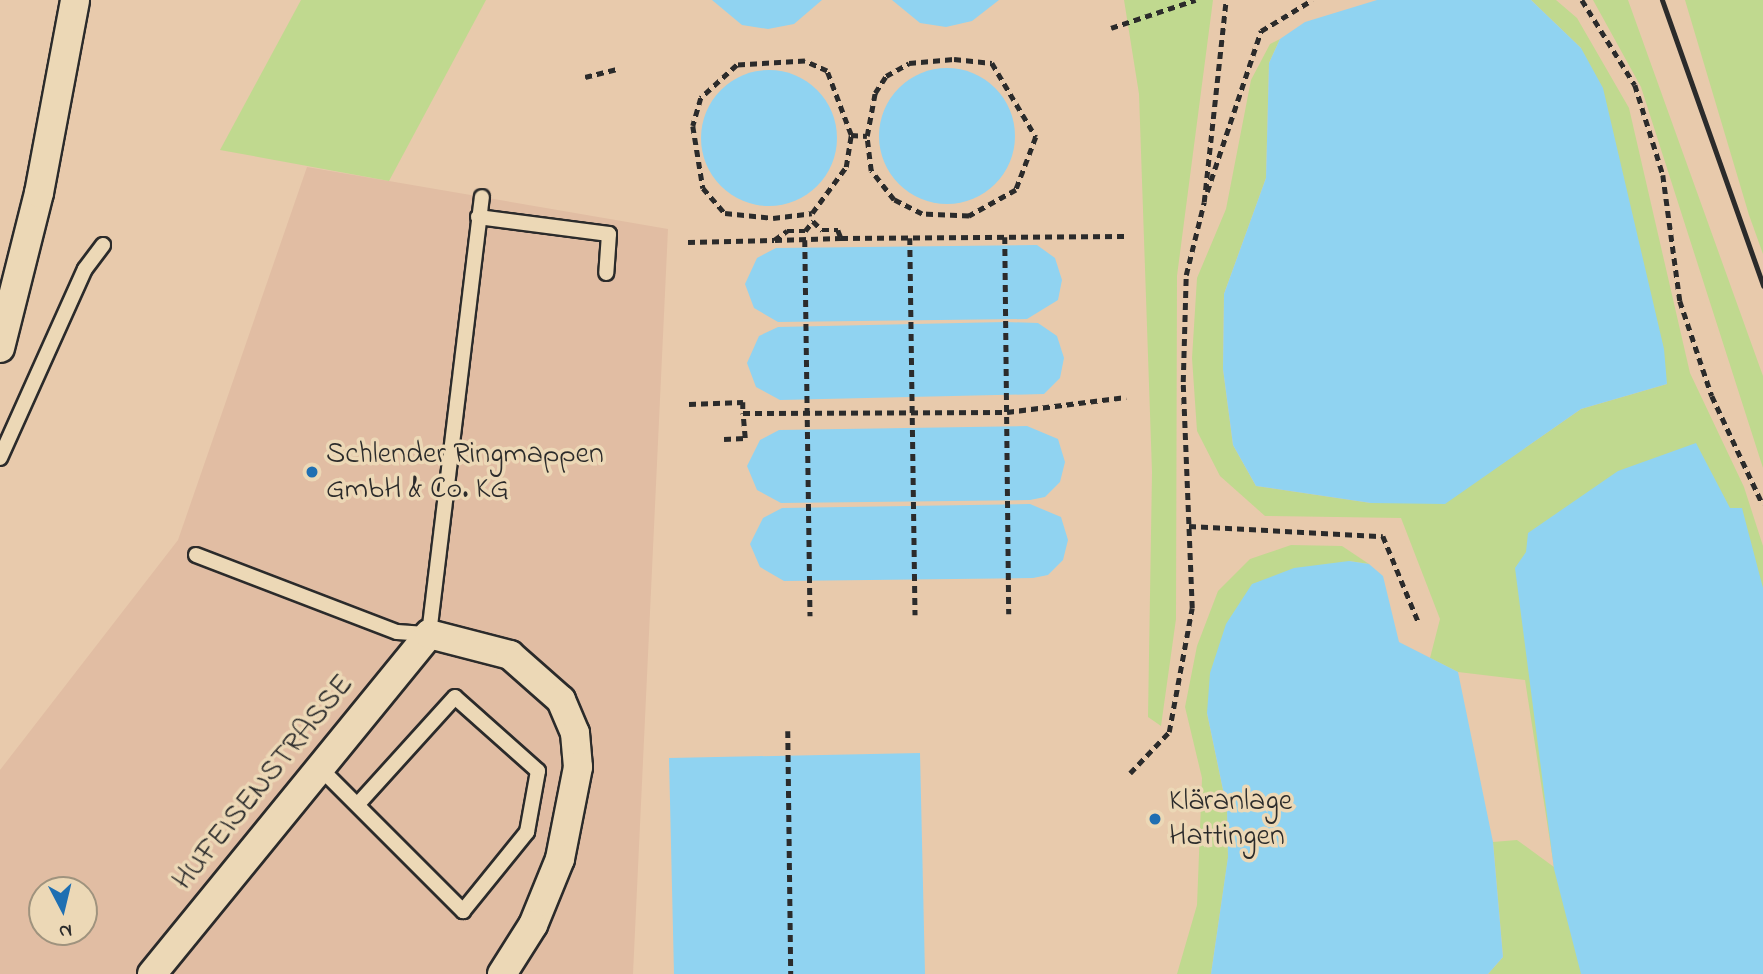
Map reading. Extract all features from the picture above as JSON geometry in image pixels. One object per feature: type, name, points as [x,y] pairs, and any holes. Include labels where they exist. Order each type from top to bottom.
[{"type":"street","points":[[1,344],[39,193],[75,0]]},
{"type":"street","points":[[429,634],[510,655],[561,700],[575,733],[578,767],[560,859],[533,925],[502,974]]},
{"type":"street","name":"HUFEISENSTRASSE","points":[[152,974],[429,634]]},
{"type":"lane","points":[[196,555],[397,632],[429,634],[482,197]]},
{"type":"lane","points":[[478,217],[609,234],[606,273]]},
{"type":"lane","points":[[0,458],[74,293],[103,244]]},
{"type":"lane","points":[[319,767],[463,911],[527,832],[538,771],[455,697],[358,804]]},
{"type":"path","points":[[1111,28],[1195,0]]},
{"type":"path","points":[[1204,202],[1226,0]]},
{"type":"path","points":[[1130,773],[1169,732],[1192,608],[1186,275],[1204,202],[1261,31],[1312,0]]},
{"type":"path","points":[[1582,1],[1635,85],[1663,175],[1680,301],[1712,396],[1763,505]]},
{"type":"path","points":[[954,59],[992,63],[1036,137],[1016,190],[969,216],[922,214],[894,200],[871,171],[867,136],[875,93],[886,76],[909,63],[954,59]]},
{"type":"path","points":[[812,213],[773,218],[725,213],[703,188],[695,157],[701,98],[737,65],[805,61],[827,71],[851,135],[846,167],[812,213],[813,221],[822,230],[838,230],[841,238]]},
{"type":"path","points":[[585,77],[618,69]]},
{"type":"path","points":[[851,135],[867,136]]},
{"type":"path","points":[[687,155],[695,157]]},
{"type":"path","points":[[774,240],[787,231],[805,231],[813,221]]},
{"type":"path","points":[[688,242],[1124,236]]},
{"type":"path","points":[[1005,237],[1009,614]]},
{"type":"path","points":[[910,238],[915,615]]},
{"type":"path","points":[[805,240],[810,615]]},
{"type":"path","points":[[743,413],[1007,412],[1126,397]]},
{"type":"path","points":[[690,404],[743,402],[745,438],[724,439]]},
{"type":"path","points":[[1189,526],[1383,536],[1418,621]]},
{"type":"path","points":[[788,731],[791,974]]},
{"type":"shaded area","points":[[307,167],[668,229],[633,974],[0,974],[0,770],[178,540]]},
{"type":"green space","points":[[301,0],[486,0],[389,181],[220,150]]},
{"type":"green space","points":[[1124,0],[1213,0],[1177,276],[1176,619],[1161,726],[1148,717],[1152,472],[1139,94]]},
{"type":"green space","points":[[1531,0],[1556,0],[1577,18],[1629,108],[1690,373],[1744,487],[1763,546],[1763,974],[1488,974],[1503,957],[1493,842],[1517,840],[1554,867],[1525,680],[1458,672],[1430,658],[1440,619],[1401,518],[1265,516],[1220,476],[1197,431],[1192,358],[1197,278],[1226,209],[1251,80],[1270,44],[1280,39],[1269,63],[1266,178],[1224,294],[1223,369],[1233,445],[1256,486],[1371,503],[1445,503],[1581,409],[1667,384],[1581,48]]},
{"type":"green space","points":[[1593,0],[1628,0],[1763,376],[1763,468],[1641,87]]},
{"type":"green space","points":[[1685,0],[1763,0],[1763,254],[1749,215]]},
{"type":"green space","points":[[1291,545],[1342,546],[1369,564],[1349,561],[1207,713],[1227,809],[1228,858],[1211,974],[1177,974],[1197,905],[1202,778],[1185,707],[1197,646],[1218,591],[1250,559]]},
{"type":"water","points":[[712,0],[822,0],[794,24],[768,29],[742,25]]},
{"type":"water","points":[[892,0],[999,0],[972,21],[946,27],[920,23]]},
{"type":"water","points":[[1377,0],[1531,0],[1581,48],[1603,88],[1664,349],[1667,384],[1581,409],[1445,504],[1371,503],[1256,486],[1233,445],[1223,369],[1224,294],[1266,178],[1269,63],[1280,39],[1305,22]]},
{"type":"water","points":[[947,68],[973,73],[995,88],[1010,110],[1015,136],[1010,162],[995,184],[973,199],[947,204],[921,199],[899,184],[884,162],[879,136],[884,110],[899,88],[921,73]]},
{"type":"water","points":[[769,70],[795,75],[817,90],[832,112],[837,138],[832,164],[817,186],[795,201],[769,206],[743,201],[721,186],[706,164],[701,138],[706,112],[721,90],[743,75]]},
{"type":"water","points":[[1037,245],[1055,258],[1062,280],[1058,300],[1027,319],[778,322],[754,308],[745,284],[757,258],[776,248]]},
{"type":"water","points":[[1038,323],[1057,336],[1064,358],[1060,378],[1044,394],[780,400],[756,387],[747,363],[759,336],[778,327]]},
{"type":"water","points":[[1027,426],[1058,439],[1065,462],[1060,482],[1045,497],[1030,500],[781,503],[757,490],[747,466],[760,440],[779,430]]},
{"type":"water","points":[[1696,443],[1730,508],[1742,508],[1763,588],[1763,974],[1581,974],[1554,869],[1515,568],[1526,552],[1528,533],[1618,471]]},
{"type":"water","points":[[1030,504],[1061,517],[1068,540],[1063,560],[1048,575],[1033,578],[784,581],[760,567],[750,544],[763,518],[782,508]]},
{"type":"water","points":[[1349,561],[1369,564],[1383,576],[1399,642],[1458,672],[1493,842],[1503,957],[1488,974],[1211,974],[1228,857],[1227,809],[1207,713],[1210,673],[1226,624],[1252,584],[1294,568]]},
{"type":"water","points":[[920,753],[925,974],[674,974],[669,758]]},
{"type":"railway","points":[[1662,0],[1763,286]]},
{"type":"place","name":"Schlender Ringmappen GmbH & Co. KG","points":[[312,472]]},
{"type":"place","name":"Kläranlage Hattingen","points":[[1155,819]]}]
